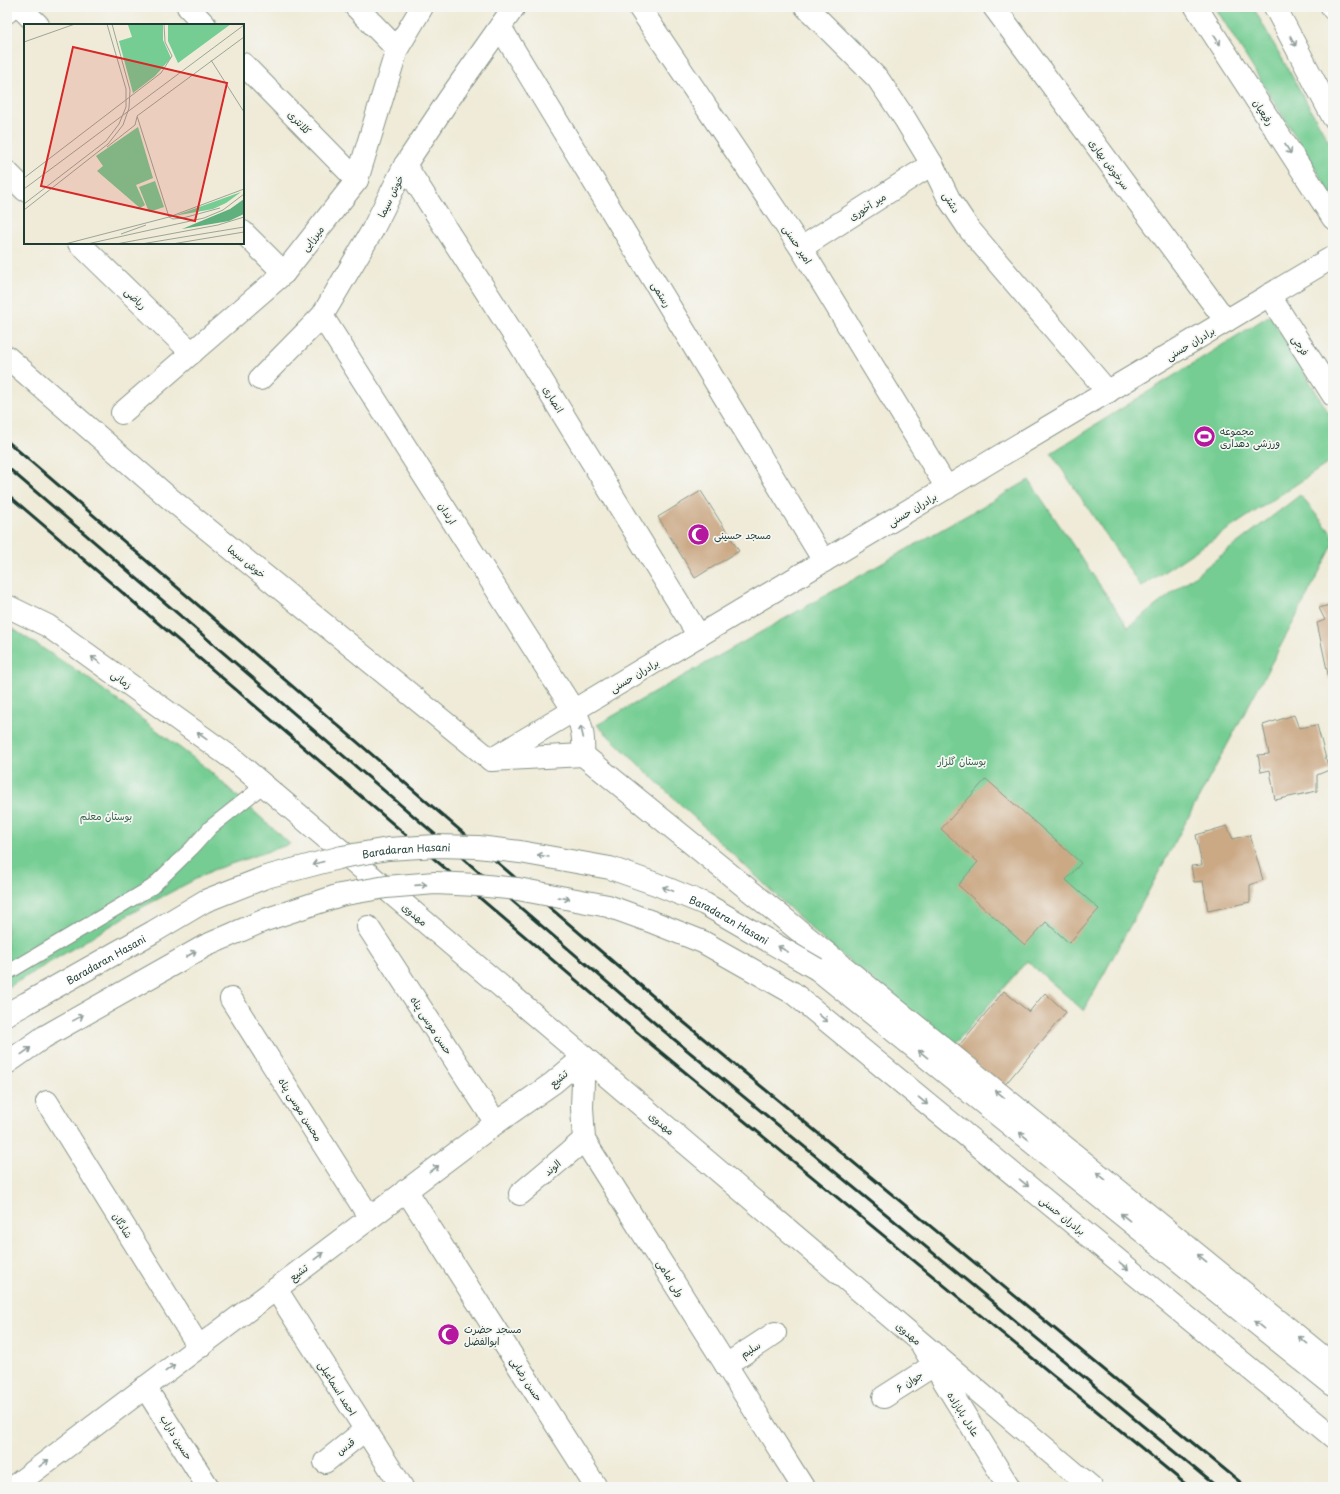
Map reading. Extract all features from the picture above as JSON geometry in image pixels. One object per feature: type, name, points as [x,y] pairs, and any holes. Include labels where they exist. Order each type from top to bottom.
[{"type":"main road","points":[[7,12],[12,7]]},
{"type":"main road","points":[[20,7],[37,24]]},
{"type":"main road","points":[[188,7],[204,24]]},
{"type":"main road","points":[[356,7],[397,49]]},
{"type":"main road","name":"میرزایی","points":[[122,413],[284,273],[357,180],[397,49],[422,7]]},
{"type":"main road","name":"خوش سیما","points":[[260,379],[322,316],[372,231],[405,165],[448,98],[514,7]]},
{"type":"main road","name":"امیر حسنی","points":[[640,7],[801,248],[947,488]]},
{"type":"main road","name":"دشتی","points":[[806,7],[878,79],[905,119],[932,164],[949,199],[969,229],[1108,392]]},
{"type":"main road","name":"سرخوش بهاری","points":[[994,7],[1226,321]]},
{"type":"main road","name":"رفیعیان","points":[[1196,7],[1333,218]]},
{"type":"main road","points":[[1275,7],[1333,117]]},
{"type":"main road","name":"رستمی","points":[[500,27],[824,561]]},
{"type":"main road","name":"کلانتری","points":[[244,65],[357,180]]},
{"type":"main road","name":"میر آخوری","points":[[801,248],[932,164]]},
{"type":"main road","name":"انصاری","points":[[405,165],[519,343],[699,636]]},
{"type":"main road","points":[[7,172],[24,189]]},
{"type":"main road","points":[[244,233],[284,273]]},
{"type":"main road","name":"ریاضی","points":[[80,244],[192,353]]},
{"type":"main road","name":"برادران حسنی","points":[[491,760],[1333,257]]},
{"type":"main road","name":"فرجی","points":[[1269,295],[1333,395]]},
{"type":"main road","name":"ارندان","points":[[322,316],[579,718],[584,741],[583,755]]},
{"type":"main road","name":"خوش سیما","points":[[7,357],[168,497],[491,760]]},
{"type":"main road","name":"زمانی","points":[[7,606],[48,626],[233,759]]},
{"type":"main road","points":[[491,760],[583,755],[1333,1365]]},
{"type":"main road","name":"مهدوی","points":[[233,759],[1091,1487]]},
{"type":"main road","name":"Baradaran Hasani","points":[[7,1014],[206,901],[266,877],[342,857],[388,849],[436,846],[478,847],[520,852],[610,868],[656,884],[704,904],[817,969],[1333,1385]]},
{"type":"main road","name":"برادران حسنی","points":[[7,1063],[44,1037],[205,946],[265,920],[340,895],[386,887],[435,884],[477,885],[518,889],[608,906],[703,942],[793,993],[1333,1437]]},
{"type":"main road","name":"حسن موسی پناه","points":[[368,927],[496,1123]]},
{"type":"main road","name":"محسن موسی پناه","points":[[231,999],[370,1218]]},
{"type":"main road","name":"تشیع","points":[[13,1487],[406,1190],[496,1123],[553,1083],[584,1056]]},
{"type":"main road","name":"ولی امامی","points":[[584,1056],[582,1107],[584,1140],[803,1487]]},
{"type":"main road","name":"شادگان","points":[[47,1102],[199,1346]]},
{"type":"main road","name":"الوند","points":[[520,1194],[584,1140]]},
{"type":"main road","name":"حسن رضایی","points":[[406,1190],[596,1487]]},
{"type":"main road","name":"احمد اسماعیلی","points":[[276,1289],[365,1430],[394,1484]]},
{"type":"main road","name":"سلیم","points":[[726,1365],[775,1333]]},
{"type":"main road","name":"عادل بابازاده","points":[[919,1341],[1009,1487]]},
{"type":"main road","name":"جوان ۶","points":[[884,1397],[934,1365]]},
{"type":"main road","name":"حسین داراب","points":[[146,1387],[208,1487]]},
{"type":"main road","name":"قدس","points":[[324,1462],[365,1430]]},
{"type":"lane","points":[[7,973],[152,887],[211,827],[264,785]]},
{"type":"green space","points":[[1215,7],[1253,7],[1333,149],[1333,197]]},
{"type":"green space","name":"مجموعه ورزشی دهداری","points":[[1270,315],[1333,420],[1333,460],[1141,587],[1051,453]]},
{"type":"green space","name":"بوستان گلزار","points":[[1029,480],[1128,627],[1300,495],[1333,535],[1333,545],[1294,621],[1084,1011],[1027,961],[953,1046],[822,939],[597,725]]},
{"type":"green space","name":"بوستان معلم","points":[[7,625],[85,676],[204,766],[290,844],[213,870],[137,910],[7,988]]},
{"type":"building","name":"مسجد حسینی","points":[[701,491],[739,551],[695,578],[658,517]]},
{"type":"building","points":[[1333,604],[1333,677],[1329,679],[1317,623],[1325,620],[1319,608]]},
{"type":"building","points":[[1294,715],[1299,728],[1317,725],[1329,770],[1317,775],[1317,791],[1275,800],[1270,770],[1261,772],[1258,755],[1269,754],[1263,725]]},
{"type":"building","points":[[986,779],[1081,863],[1066,880],[1099,909],[1069,943],[1046,922],[1025,945],[958,885],[978,862],[941,829]]},
{"type":"building","points":[[1227,826],[1233,839],[1250,835],[1263,880],[1250,885],[1250,902],[1208,911],[1203,881],[1194,882],[1191,866],[1202,865],[1196,835]]},
{"type":"building","points":[[1004,991],[1029,1012],[1045,993],[1066,1012],[1003,1087],[957,1048]]},
{"type":"railway","points":[[7,441],[675,1015],[1246,1487]]},
{"type":"railway","points":[[7,467],[664,1031],[1217,1487]]},
{"type":"railway","points":[[7,494],[652,1045],[1189,1487]]},
{"type":"place","name":"مجموعه ورزشی دهداری","points":[[1205,436]]},
{"type":"place","name":"مسجد حسینی","points":[[698,534]]},
{"type":"place","name":"مسجد حضرت ابوالفضل","points":[[449,1334]]}]
